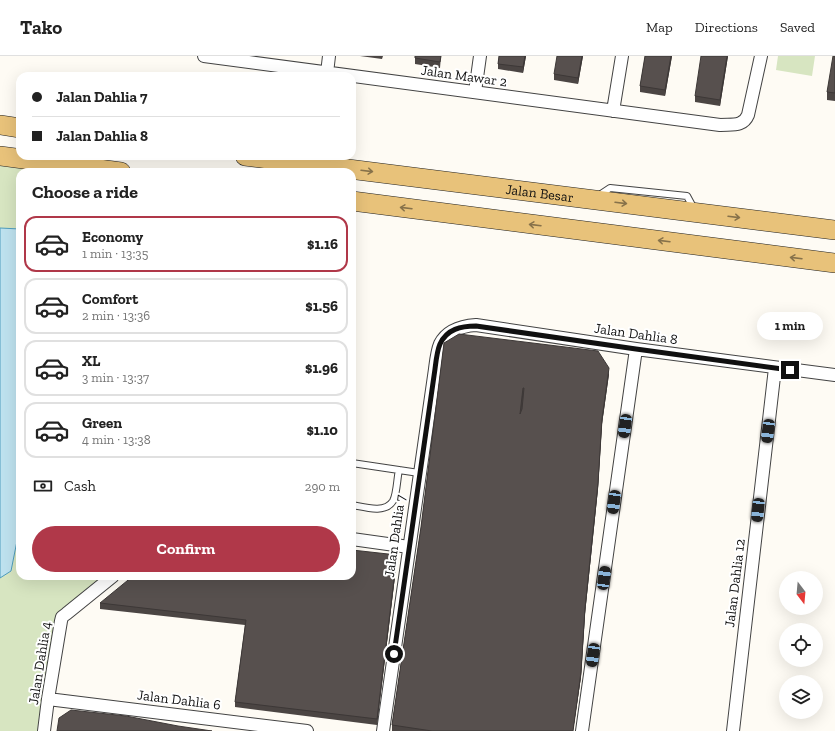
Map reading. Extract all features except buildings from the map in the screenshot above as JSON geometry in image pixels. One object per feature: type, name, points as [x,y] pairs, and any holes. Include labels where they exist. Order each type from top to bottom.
[{"type":"main road","points":[[0,125],[16,127]]},
{"type":"main road","points":[[0,156],[16,158]]},
{"type":"main road","points":[[30,160],[91,168]]},
{"type":"main road","name":"Jalan Besar","points":[[277,160],[340,168]]},
{"type":"main road","name":"Jalan Besar","points":[[356,170],[835,230]]},
{"type":"main road","points":[[356,202],[835,263]]},
{"type":"street","name":"Jalan Mawar 2","points":[[204,56],[327,72]]},
{"type":"street","points":[[327,72],[330,56]]},
{"type":"street","points":[[475,92],[480,56]]},
{"type":"street","points":[[613,111],[622,56]]},
{"type":"street","name":"Jalan Mawar 2","points":[[356,76],[720,125],[738,124],[746,120],[761,56]]},
{"type":"street","name":"Jalan Dahlia 8","points":[[439,345],[446,335],[455,329],[465,326],[476,326],[835,375]]},
{"type":"street","name":"Jalan Dahlia 7","points":[[382,731],[439,345]]},
{"type":"street","points":[[582,731],[636,349]]},
{"type":"street","name":"Jalan Dahlia 12","points":[[733,731],[775,368]]},
{"type":"street","points":[[356,540],[409,547]]},
{"type":"street","name":"Jalan Dahlia 4","points":[[44,731],[62,617],[108,580]]},
{"type":"street","name":"Jalan Dahlia 6","points":[[48,699],[307,731]]},
{"type":"lane","points":[[356,464],[419,473]]},
{"type":"lane","points":[[356,506],[376,509],[388,506],[393,501],[395,495],[399,470]]},
{"type":"green space","points":[[778,56],[815,56],[812,76],[776,70]]},
{"type":"green space","points":[[0,160],[44,168],[16,168],[16,580],[104,580],[66,614],[44,731],[0,731]]},
{"type":"water","points":[[0,228],[16,229],[16,546],[11,571],[0,578]]},
{"type":"route","points":[[394,654],[419,473],[439,345],[450,332],[465,326],[476,326],[790,370]]}]
